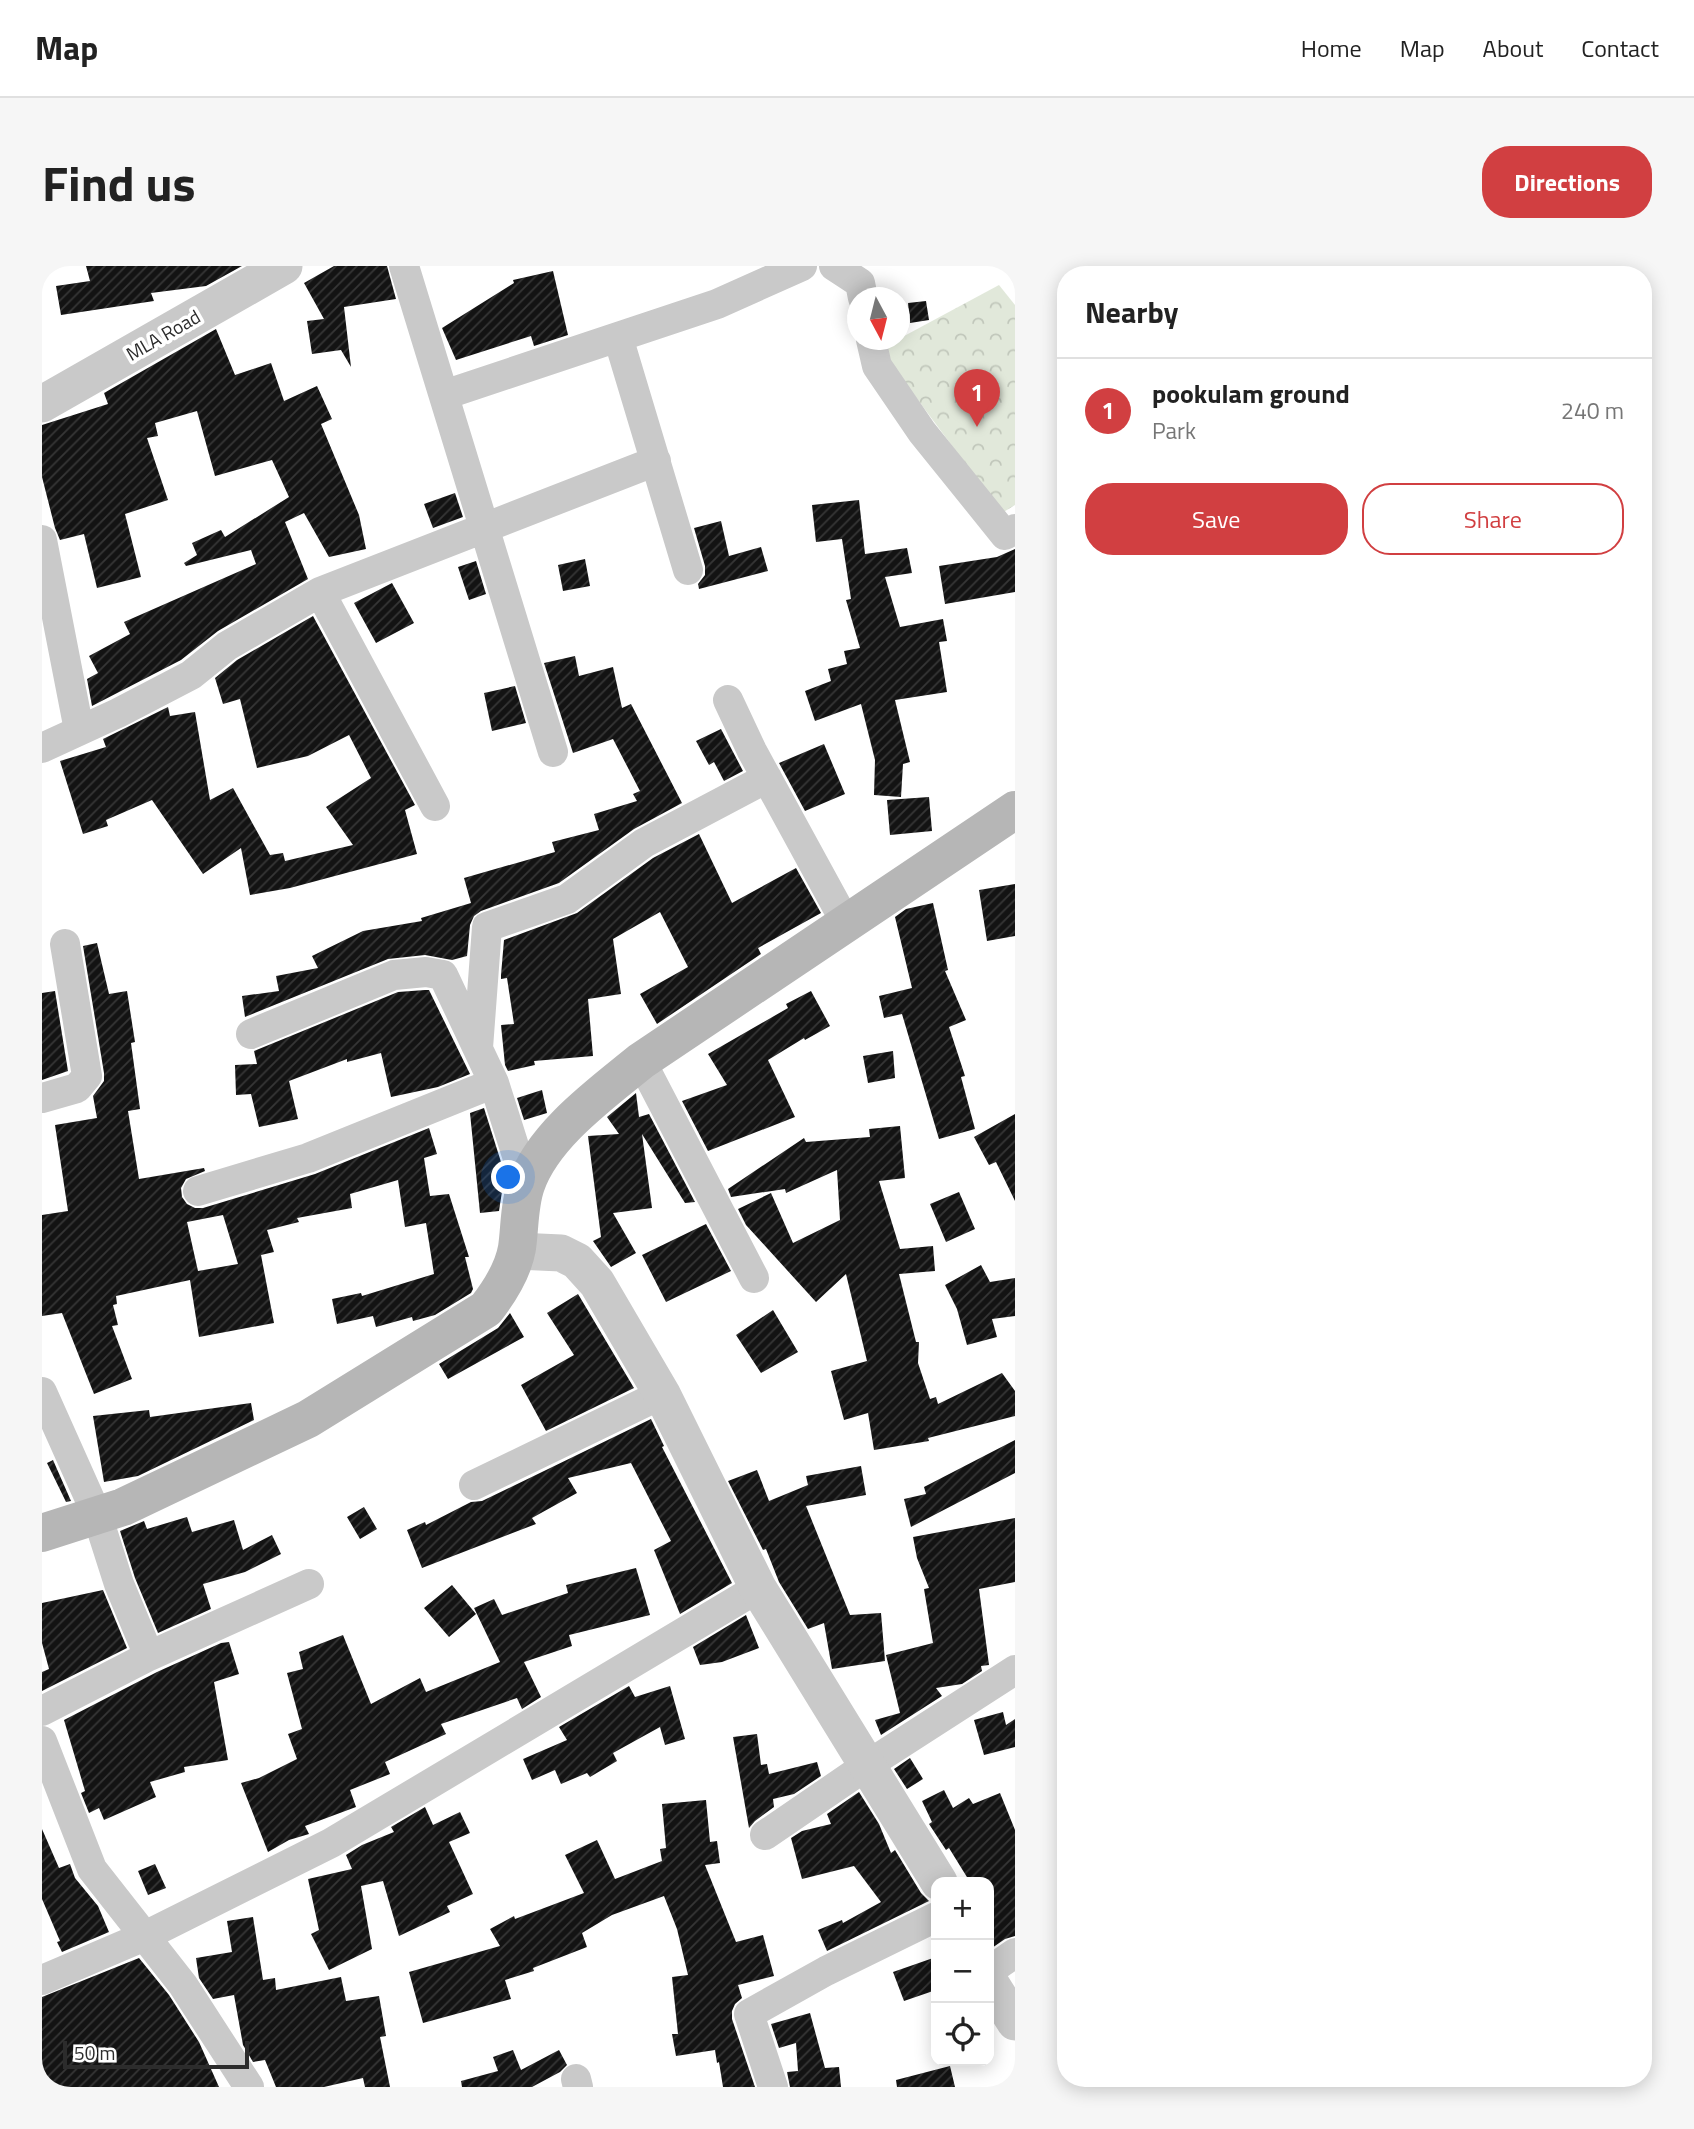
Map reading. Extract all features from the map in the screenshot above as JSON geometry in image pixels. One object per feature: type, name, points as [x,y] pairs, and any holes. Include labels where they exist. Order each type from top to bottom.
[{"type":"main road","points":[[42,1533],[123,1507],[308,1419],[486,1309],[504,1286],[517,1251],[526,1184],[540,1154],[556,1137],[641,1061],[1015,810]]},
{"type":"street","name":"MLA Road","points":[[42,404],[284,266]]},
{"type":"street","points":[[404,266],[553,752]]},
{"type":"street","points":[[444,395],[717,304],[802,266]]},
{"type":"street","points":[[834,266],[860,282]]},
{"type":"street","points":[[618,337],[688,570]]},
{"type":"street","points":[[874,350],[877,366],[922,432],[1005,535],[1015,529]]},
{"type":"street","points":[[42,748],[191,675],[227,646],[320,592],[656,461]]},
{"type":"street","points":[[42,540],[79,730]]},
{"type":"street","points":[[320,592],[435,806]]},
{"type":"street","points":[[728,700],[846,923]]},
{"type":"street","points":[[478,1048],[487,927],[567,899],[644,843],[767,778]]},
{"type":"street","points":[[42,1098],[77,1088],[87,1076],[65,944]]},
{"type":"street","points":[[251,1034],[394,975],[426,972],[443,975],[495,1083],[526,1184]]},
{"type":"street","points":[[641,1061],[754,1278]]},
{"type":"street","points":[[198,1191],[308,1158],[495,1083]]},
{"type":"street","points":[[517,1251],[561,1252],[577,1261],[597,1283],[662,1394],[758,1588],[936,1877]]},
{"type":"street","points":[[42,1392],[97,1515],[119,1584],[149,1656]]},
{"type":"street","points":[[474,1485],[662,1394]]},
{"type":"street","points":[[42,1711],[149,1656],[309,1584]]},
{"type":"street","points":[[42,1980],[145,1936],[331,1843],[758,1588]]},
{"type":"street","points":[[765,1835],[1015,1670]]},
{"type":"street","points":[[42,1741],[92,1869],[183,1985],[249,2087]]},
{"type":"street","points":[[773,2087],[749,2014],[826,1971],[931,1919]]},
{"type":"street","points":[[994,1968],[1015,1953]]},
{"type":"street","points":[[994,1989],[1015,2022]]},
{"type":"green space","points":[[999,285],[1015,305],[1015,505],[1002,513],[881,350],[910,350],[910,333]]},
{"type":"building","points":[[86,266],[242,266],[206,286],[151,293],[154,301],[61,315],[56,286],[90,281]]},
{"type":"building","points":[[334,266],[387,266],[396,299],[344,307],[351,367],[341,350],[312,354],[307,321],[324,319],[304,283]]},
{"type":"building","points":[[553,271],[568,335],[534,346],[531,336],[456,360],[442,328],[514,283],[513,280]]},
{"type":"building","points":[[926,301],[929,320],[910,323],[910,303]]},
{"type":"building","points":[[216,329],[235,375],[271,363],[284,401],[317,386],[332,419],[321,424],[359,515],[366,549],[329,557],[304,513],[285,522],[308,579],[218,631],[181,660],[92,706],[87,679],[98,673],[89,656],[130,634],[124,622],[256,564],[251,550],[186,566],[184,563],[197,555],[192,543],[221,530],[225,537],[289,497],[272,460],[215,476],[197,411],[155,423],[158,436],[147,438],[168,500],[125,514],[141,577],[97,588],[84,534],[60,540],[55,528],[42,477],[42,425],[108,404],[104,393]]},
{"type":"building","points":[[455,493],[463,517],[433,528],[424,504]]},
{"type":"building","points":[[859,500],[865,554],[907,548],[912,573],[885,577],[900,627],[943,619],[947,641],[939,642],[947,692],[895,700],[910,762],[903,764],[901,797],[874,795],[875,760],[861,704],[815,721],[805,691],[831,681],[828,669],[847,664],[844,651],[860,648],[846,600],[851,599],[842,539],[816,542],[812,505]]},
{"type":"building","points":[[721,521],[729,556],[761,547],[768,571],[699,589],[698,584],[705,575],[705,566],[694,528]]},
{"type":"building","points":[[1015,549],[1015,592],[945,604],[939,566],[997,557]]},
{"type":"building","points":[[585,559],[590,586],[563,591],[558,565]]},
{"type":"building","points":[[476,561],[486,594],[469,600],[458,567]]},
{"type":"building","points":[[392,583],[414,623],[376,643],[354,603]]},
{"type":"building","points":[[313,616],[415,805],[405,810],[417,854],[290,888],[250,895],[241,848],[203,874],[152,800],[106,820],[108,826],[83,834],[60,761],[106,747],[103,739],[168,707],[170,716],[195,712],[210,800],[233,788],[270,855],[283,853],[285,861],[353,845],[326,807],[371,778],[349,735],[308,756],[257,768],[240,699],[223,704],[215,678],[237,660]]},
{"type":"building","points":[[575,656],[579,676],[613,667],[622,708],[631,704],[682,803],[634,829],[559,883],[481,911],[474,916],[470,925],[467,956],[452,960],[425,955],[388,959],[245,1017],[242,996],[279,991],[276,976],[318,968],[312,956],[363,931],[422,921],[421,918],[471,903],[464,878],[555,852],[552,842],[599,830],[594,814],[637,801],[633,794],[640,791],[613,739],[573,753],[544,663]]},
{"type":"building","points":[[515,686],[526,723],[492,731],[484,693]]},
{"type":"building","points":[[721,729],[743,771],[724,781],[714,762],[709,765],[696,741]]},
{"type":"building","points":[[824,744],[845,794],[805,811],[779,763]]},
{"type":"building","points":[[929,797],[932,831],[890,835],[887,800]]},
{"type":"building","points":[[699,834],[732,903],[796,868],[821,913],[758,948],[761,954],[657,1024],[640,994],[688,967],[660,912],[613,939],[621,994],[588,999],[593,1056],[534,1061],[535,1065],[508,1071],[501,1025],[514,1024],[507,978],[501,979],[504,940],[577,913],[653,858]]},
{"type":"building","points":[[1015,884],[1015,936],[987,941],[979,890]]},
{"type":"building","points":[[933,903],[948,970],[945,971],[966,1020],[949,1027],[965,1076],[961,1077],[975,1129],[939,1139],[902,1014],[884,1018],[879,996],[912,988],[895,917],[906,909]]},
{"type":"building","points":[[97,943],[109,994],[127,991],[135,1042],[131,1043],[140,1109],[128,1111],[139,1179],[204,1168],[205,1171],[186,1179],[181,1188],[182,1197],[187,1204],[203,1208],[315,1174],[429,1128],[437,1154],[424,1158],[430,1196],[449,1194],[469,1257],[465,1257],[473,1289],[471,1293],[435,1315],[413,1321],[412,1317],[376,1327],[373,1316],[337,1324],[332,1299],[361,1293],[362,1296],[434,1274],[426,1223],[405,1227],[398,1180],[350,1194],[352,1208],[297,1218],[299,1222],[267,1230],[274,1252],[261,1255],[274,1323],[199,1337],[190,1280],[116,1296],[117,1304],[113,1305],[118,1325],[112,1326],[132,1379],[94,1394],[62,1313],[42,1316],[42,1215],[68,1211],[55,1125],[97,1118],[93,1096],[104,1081],[83,946]],"holes":[[[223,1215],[238,1264],[198,1271],[187,1222]]]},
{"type":"building","points":[[429,990],[470,1074],[438,1087],[391,1097],[381,1053],[347,1062],[347,1059],[289,1081],[298,1119],[259,1127],[251,1094],[236,1095],[235,1065],[257,1064],[254,1051],[398,992]]},
{"type":"building","points":[[55,991],[68,1071],[42,1080],[42,993]]},
{"type":"building","points":[[811,991],[830,1026],[768,1060],[795,1117],[708,1151],[682,1101],[727,1085],[708,1054],[788,1008],[786,1004]]},
{"type":"building","points":[[893,1051],[895,1078],[868,1083],[863,1056]]},
{"type":"building","points":[[542,1090],[547,1113],[524,1120],[517,1098]]},
{"type":"building","points":[[636,1093],[639,1117],[649,1114],[695,1202],[685,1203],[642,1134],[652,1208],[613,1213],[636,1253],[611,1267],[593,1241],[601,1237],[588,1136],[619,1134],[607,1117]]},
{"type":"building","points":[[484,1108],[501,1162],[503,1185],[499,1211],[480,1213],[470,1113]]},
{"type":"building","points":[[1015,1114],[1015,1201],[996,1162],[989,1165],[974,1137]]},
{"type":"building","points":[[900,1126],[905,1178],[879,1181],[900,1249],[933,1246],[935,1271],[899,1274],[916,1342],[919,1342],[918,1363],[930,1399],[936,1397],[938,1404],[1002,1373],[1015,1391],[1015,1416],[928,1438],[929,1441],[874,1450],[868,1413],[844,1420],[831,1371],[867,1361],[846,1274],[816,1302],[746,1225],[738,1209],[771,1193],[793,1243],[840,1220],[837,1170],[786,1193],[785,1189],[731,1197],[728,1189],[804,1138],[806,1142],[870,1137],[869,1129]]},
{"type":"building","points":[[959,1192],[975,1229],[946,1242],[930,1204]]},
{"type":"building","points":[[706,1224],[731,1271],[666,1302],[642,1255]]},
{"type":"building","points":[[981,1265],[990,1282],[1015,1278],[1015,1316],[992,1319],[997,1337],[967,1345],[957,1309],[945,1285]]},
{"type":"building","points":[[578,1294],[634,1388],[546,1431],[521,1385],[574,1355],[547,1313]]},
{"type":"building","points":[[773,1310],[798,1352],[761,1373],[736,1335]]},
{"type":"building","points":[[510,1313],[524,1337],[448,1379],[439,1364],[498,1328]]},
{"type":"building","points":[[251,1403],[254,1420],[138,1476],[104,1482],[93,1416],[149,1410],[150,1417]]},
{"type":"building","points":[[651,1419],[664,1446],[662,1447],[732,1583],[680,1614],[654,1550],[671,1541],[631,1463],[568,1478],[577,1493],[532,1518],[536,1524],[422,1568],[407,1530],[425,1522],[426,1525],[471,1502],[482,1501]]},
{"type":"building","points":[[1015,1440],[1015,1473],[911,1527],[904,1499],[926,1494],[924,1487]]},
{"type":"building","points":[[53,1460],[71,1501],[66,1502],[47,1463]]},
{"type":"building","points":[[861,1466],[866,1495],[806,1506],[850,1615],[881,1613],[885,1661],[832,1669],[824,1623],[808,1629],[779,1582],[766,1549],[763,1550],[728,1481],[757,1470],[769,1501],[808,1485],[806,1476]]},
{"type":"building","points":[[364,1507],[377,1529],[360,1539],[347,1517]]},
{"type":"building","points":[[187,1517],[192,1532],[234,1520],[243,1550],[272,1535],[281,1554],[245,1572],[203,1584],[211,1609],[158,1633],[135,1578],[120,1531],[144,1521],[147,1529]]},
{"type":"building","points":[[1015,1518],[1015,1582],[979,1589],[989,1665],[981,1666],[982,1671],[962,1684],[936,1688],[942,1696],[881,1735],[875,1720],[900,1713],[886,1655],[933,1643],[924,1589],[929,1588],[917,1558],[913,1537]]},
{"type":"building","points":[[636,1568],[650,1615],[569,1635],[572,1646],[524,1662],[541,1697],[522,1709],[517,1698],[441,1724],[446,1734],[385,1762],[390,1774],[350,1790],[356,1807],[305,1826],[309,1834],[289,1840],[268,1852],[241,1783],[259,1778],[297,1759],[288,1734],[302,1729],[287,1673],[303,1669],[299,1652],[343,1635],[371,1704],[420,1678],[426,1692],[500,1662],[474,1608],[494,1599],[502,1615],[568,1593],[566,1585]]},
{"type":"building","points":[[452,1585],[476,1614],[449,1637],[424,1608]]},
{"type":"building","points":[[103,1590],[127,1648],[42,1691],[42,1672],[49,1669],[42,1643],[42,1603]]},
{"type":"building","points":[[746,1615],[759,1648],[722,1662],[700,1665],[693,1647]]},
{"type":"building","points":[[229,1642],[239,1674],[214,1682],[228,1760],[184,1767],[185,1772],[150,1782],[156,1797],[104,1820],[99,1808],[89,1813],[81,1793],[85,1791],[64,1720],[157,1672],[221,1643]]},
{"type":"building","points":[[629,1686],[635,1697],[670,1686],[685,1739],[665,1745],[660,1727],[613,1753],[617,1761],[590,1777],[587,1773],[561,1784],[555,1770],[532,1780],[523,1759],[567,1740],[559,1727]]},
{"type":"building","points":[[1003,1712],[1006,1725],[1015,1719],[1015,1747],[984,1755],[974,1720]]},
{"type":"building","points":[[757,1734],[761,1765],[767,1764],[769,1774],[817,1762],[821,1776],[794,1794],[773,1799],[774,1807],[749,1828],[733,1737]]},
{"type":"building","points":[[910,1758],[923,1779],[907,1789],[894,1769]]},
{"type":"building","points":[[944,1790],[953,1808],[969,1798],[973,1804],[1000,1793],[1015,1830],[1015,1936],[994,1947],[994,1877],[967,1877],[949,1848],[946,1850],[929,1824],[932,1822],[922,1801]]},
{"type":"building","points":[[859,1792],[879,1824],[891,1853],[895,1850],[921,1893],[929,1901],[827,1951],[818,1930],[842,1920],[843,1923],[881,1902],[854,1866],[802,1879],[791,1838],[802,1831],[831,1824],[827,1814]]},
{"type":"building","points":[[706,1800],[710,1842],[717,1841],[720,1863],[705,1865],[736,1942],[763,1935],[774,1976],[738,1985],[742,1998],[732,2011],[732,2019],[755,2087],[723,2087],[715,2050],[676,2056],[672,2034],[678,2034],[672,1977],[688,1975],[677,1929],[664,1896],[612,1915],[582,1933],[587,1947],[533,1968],[534,1971],[505,1980],[511,1999],[423,2023],[409,1972],[500,1946],[490,1929],[514,1916],[515,1919],[584,1893],[565,1855],[597,1840],[615,1879],[662,1861],[660,1849],[666,1848],[662,1804]]},
{"type":"building","points":[[425,1807],[433,1825],[460,1812],[470,1833],[449,1842],[473,1894],[447,1906],[450,1912],[399,1936],[383,1881],[361,1886],[372,1949],[329,1970],[311,1934],[319,1930],[308,1879],[352,1869],[346,1855],[362,1845],[394,1832],[391,1827]]},
{"type":"building","points":[[42,1829],[59,1868],[70,1864],[75,1878],[98,1906],[109,1932],[62,1952],[42,1899]]},
{"type":"building","points":[[155,1864],[166,1888],[148,1895],[138,1871]]},
{"type":"building","points":[[253,1917],[263,1980],[275,1978],[276,1990],[341,1977],[346,2001],[379,1996],[386,2036],[380,2037],[390,2087],[365,2087],[363,2078],[324,2087],[276,2087],[265,2060],[253,2062],[243,2045],[234,1995],[213,1999],[199,1978],[196,1958],[232,1952],[227,1921]]},
{"type":"building","points":[[139,1958],[169,1995],[199,2042],[219,2087],[42,2087],[42,1997]]},
{"type":"building","points":[[931,1959],[931,1992],[904,2001],[893,1972]]},
{"type":"building","points":[[810,2013],[825,2068],[839,2067],[841,2087],[790,2087],[787,2072],[798,2071],[796,2043],[779,2048],[771,2024]]},
{"type":"building","points":[[513,2050],[521,2070],[559,2050],[567,2065],[560,2072],[532,2087],[462,2087],[461,2081],[498,2071],[493,2057]]},
{"type":"building","points":[[950,2066],[955,2087],[897,2087],[896,2080]]},
{"type":"place","name":"pookulam ground","points":[[977,427]]}]
